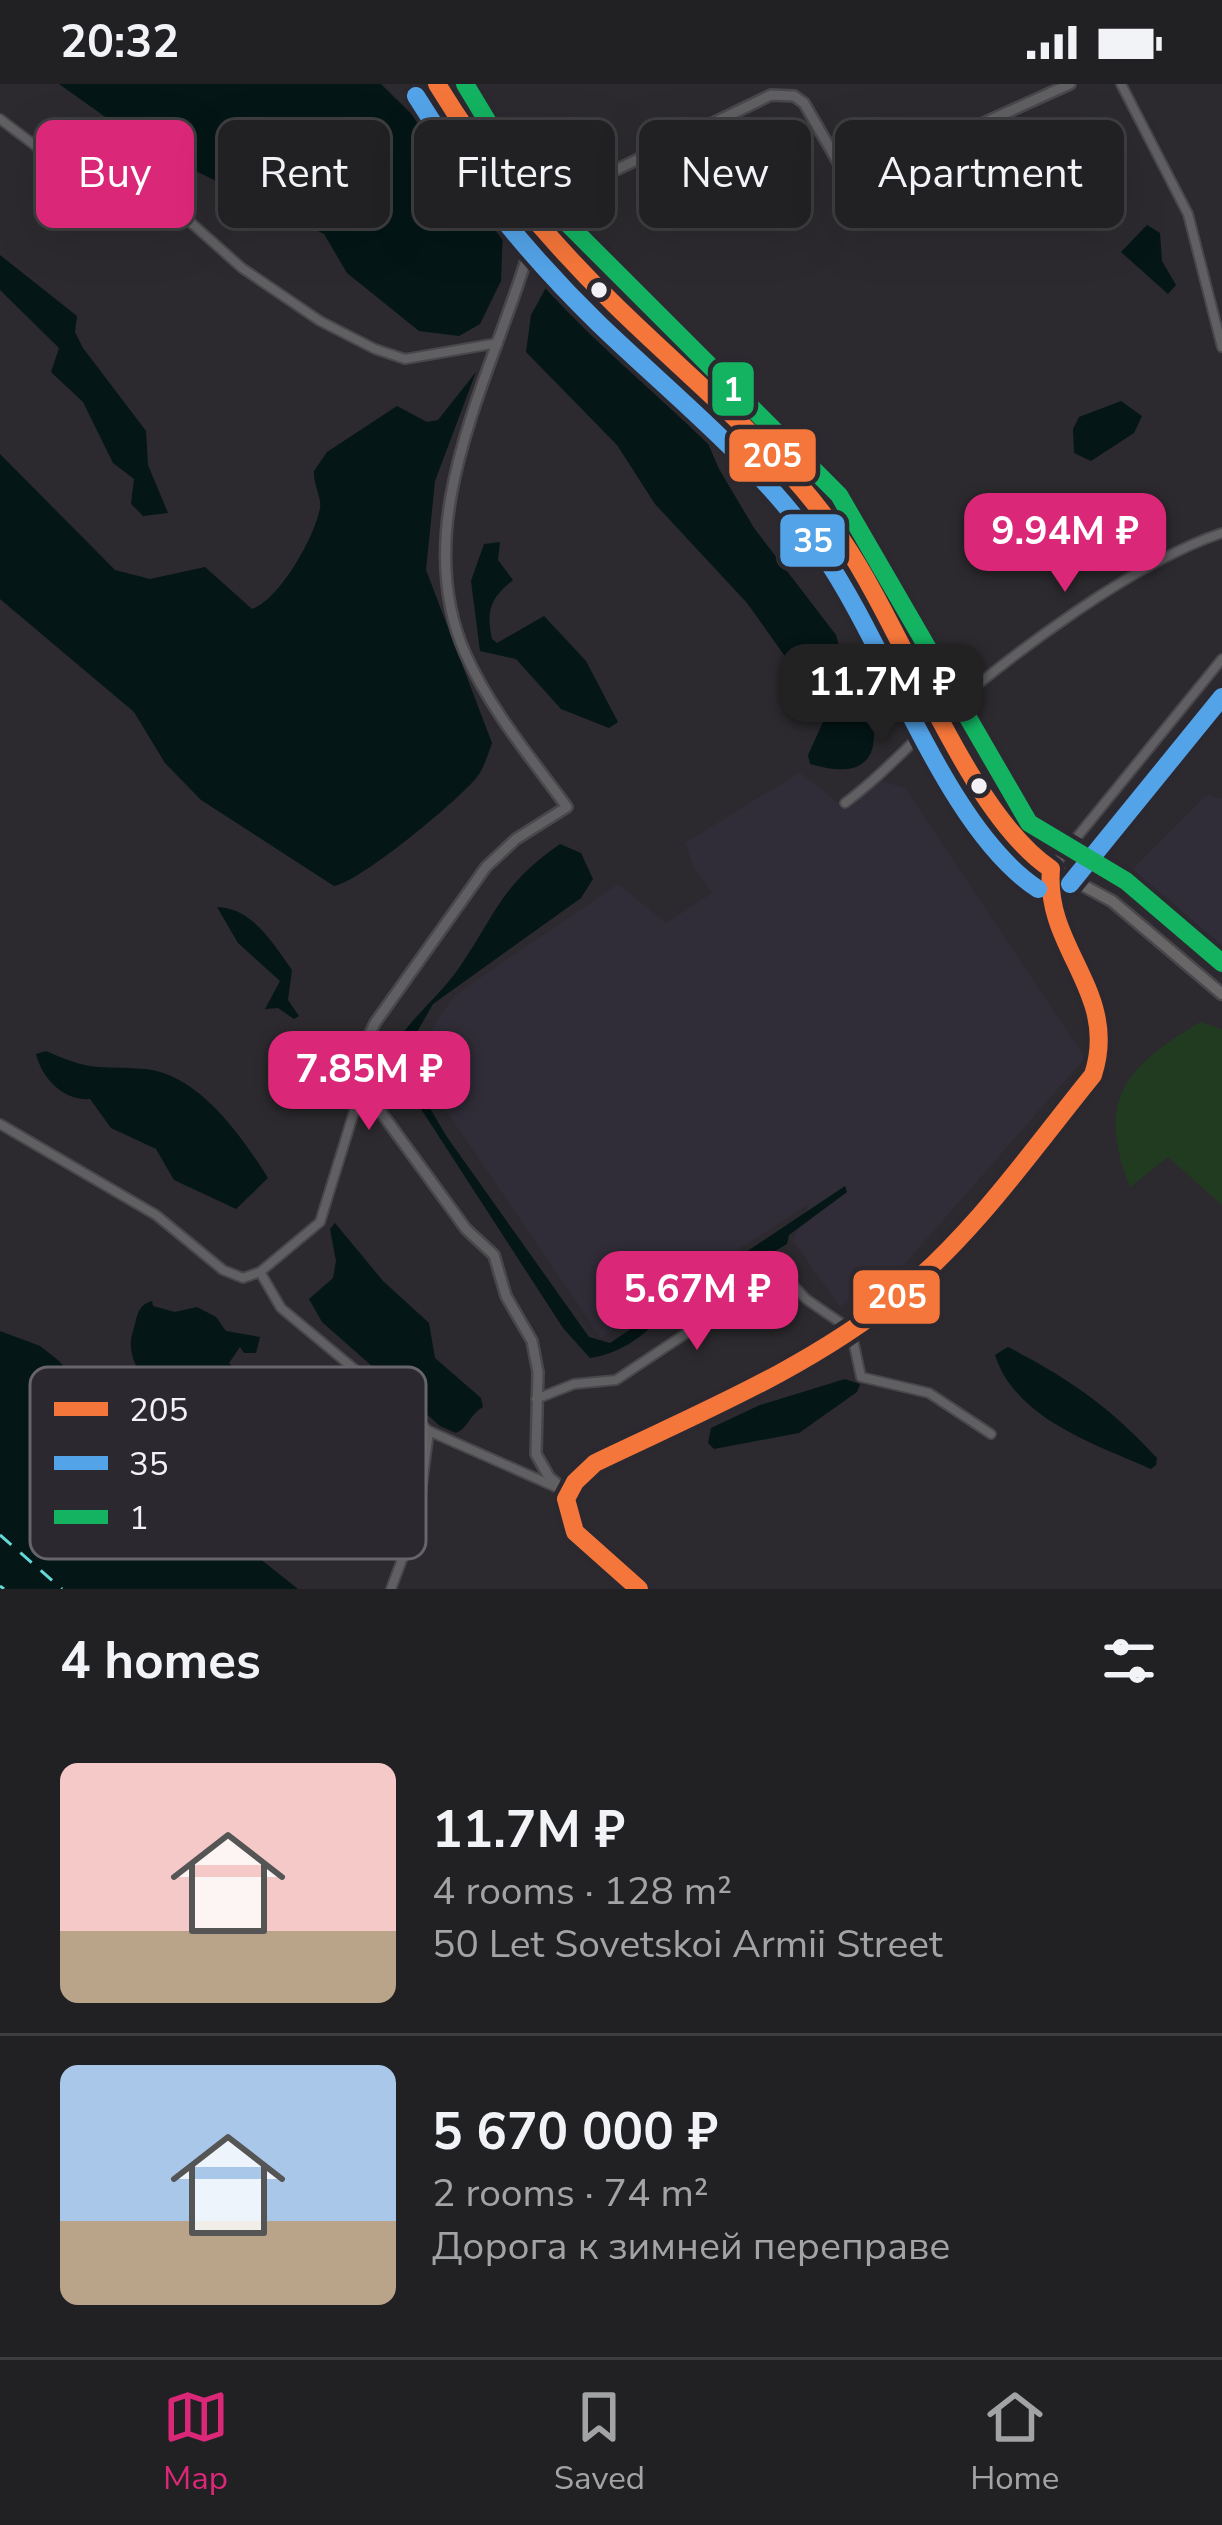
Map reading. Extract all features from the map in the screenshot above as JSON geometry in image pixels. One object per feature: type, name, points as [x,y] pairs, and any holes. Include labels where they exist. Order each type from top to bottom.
[{"type":"main road","points":[[437,84],[459,120]]},
{"type":"main road","points":[[538,228],[819,508],[1010,838],[1052,869],[1112,901],[1222,994]]},
{"type":"main road","points":[[639,1589],[571,1530],[568,1493],[595,1463],[789,1369],[899,1295],[971,1226],[1100,1063],[1097,1011],[1082,967],[1048,902],[1052,869]]},
{"type":"street","points":[[615,170],[771,94],[794,96],[804,103],[842,170],[864,177],[1048,88],[1070,84]]},
{"type":"street","points":[[1120,84],[1188,214],[1222,347]]},
{"type":"street","points":[[0,119],[65,168],[134,172],[242,268],[320,321],[375,349],[405,359],[499,343]]},
{"type":"street","points":[[0,1124],[156,1215],[230,1275],[243,1278],[260,1272],[320,1222],[362,1086],[360,1055],[376,1023],[486,867],[516,839],[567,807],[479,680],[457,632],[446,580],[458,466],[535,228]]},
{"type":"street","points":[[845,802],[889,771],[942,715],[1079,611],[1222,532]]},
{"type":"street","points":[[1052,869],[1222,659]]},
{"type":"street","points":[[362,1086],[466,1229],[494,1255],[506,1296],[532,1341],[536,1454],[549,1477],[568,1493]]},
{"type":"street","points":[[536,1399],[574,1384],[616,1380],[780,1271],[806,1299],[851,1330],[861,1377],[929,1393],[991,1434]]},
{"type":"street","points":[[260,1272],[280,1308],[353,1367]]},
{"type":"street","points":[[426,1429],[568,1493]]},
{"type":"street","points":[[426,1454],[429,1431]]},
{"type":"street","points":[[391,1589],[402,1559]]},
{"type":"shaded area","points":[[59,84],[381,84],[418,120],[414,228],[503,228],[501,281],[480,324],[459,336],[419,331],[347,273],[324,234],[312,228],[390,228],[390,120],[218,120],[218,182],[194,170],[194,120],[110,120]]},
{"type":"shaded area","points":[[1147,225],[1160,233],[1162,261],[1176,285],[1168,294],[1121,252]]},
{"type":"shaded area","points":[[0,255],[77,316],[75,332],[83,348],[146,431],[148,465],[168,513],[143,516],[131,504],[134,479],[113,463],[83,402],[51,372],[59,348],[0,290]]},
{"type":"shaded area","points":[[569,283],[693,409],[719,469],[754,528],[836,635],[853,703],[874,733],[873,747],[862,764],[833,769],[810,764],[808,755],[823,722],[809,690],[747,603],[655,504],[617,445],[526,352],[531,315],[548,284]]},
{"type":"shaded area","points":[[476,372],[435,481],[426,570],[492,743],[479,773],[451,803],[386,856],[334,886],[201,800],[165,763],[134,712],[0,599],[0,454],[115,570],[150,579],[205,567],[252,609],[284,581],[311,535],[320,504],[314,471],[327,452],[397,406],[427,422],[438,420]]},
{"type":"shaded area","points":[[1121,401],[1142,416],[1134,433],[1091,461],[1074,453],[1073,429],[1079,417]]},
{"type":"shaded area","points":[[500,542],[498,560],[513,580],[492,606],[492,639],[497,643],[544,616],[586,661],[618,722],[609,728],[561,709],[516,659],[480,651],[471,581],[484,544]]},
{"type":"shaded area","points":[[800,772],[843,807],[882,781],[906,789],[1085,1058],[902,1267],[840,1307],[793,1241],[809,1204],[601,1338],[410,1058],[455,995],[618,884],[666,923],[712,893],[694,868],[685,843]]},
{"type":"shaded area","points":[[1207,795],[1222,799],[1222,967],[1123,889],[1125,877]]},
{"type":"shaded area","points":[[560,844],[581,853],[593,879],[581,898],[433,1004],[401,1060],[447,1137],[589,1337],[610,1343],[845,1186],[847,1192],[789,1235],[787,1244],[657,1320],[627,1345],[590,1358],[563,1328],[388,1058],[403,1033],[459,968],[512,887]]},
{"type":"shaded area","points":[[217,907],[252,921],[277,949],[292,970],[288,1000],[299,1016],[294,1019],[278,1008],[265,1009],[280,981],[238,943]]},
{"type":"shaded area","points":[[46,1051],[86,1065],[145,1069],[183,1082],[217,1110],[268,1178],[236,1209],[174,1180],[156,1149],[111,1128],[90,1099],[56,1087],[36,1054]]},
{"type":"shaded area","points":[[335,1223],[383,1281],[429,1323],[435,1358],[481,1398],[483,1407],[456,1433],[426,1414],[426,1367],[373,1367],[322,1322],[309,1299],[333,1278],[336,1261],[330,1229]]},
{"type":"shaded area","points":[[152,1301],[153,1306],[175,1312],[197,1307],[216,1317],[226,1331],[260,1337],[256,1353],[244,1353],[240,1347],[229,1363],[232,1367],[137,1367],[131,1347],[143,1306]]},
{"type":"shaded area","points":[[0,1331],[40,1346],[65,1367],[30,1367],[30,1559],[260,1559],[298,1589],[0,1589]]},
{"type":"shaded area","points":[[1008,1347],[1106,1409],[1157,1458],[1156,1465],[1151,1469],[1107,1450],[1039,1413],[1005,1377],[995,1355]]},
{"type":"shaded area","points":[[845,1379],[860,1384],[857,1392],[799,1433],[714,1449],[708,1443],[711,1428],[760,1405]]},
{"type":"green space","points":[[1200,1022],[1222,1029],[1222,1205],[1168,1157],[1130,1187],[1116,1131],[1117,1109],[1135,1071]]},
{"type":"ferry route","points":[[0,1535],[62,1589]]},
{"type":"ferry route","points":[[0,1586],[4,1589]]},
{"type":"transit line","name":"205","points":[[437,84],[518,200],[564,253],[763,446],[818,507],[865,578],[992,807],[1021,843],[1051,869]]},
{"type":"transit line","name":"1","points":[[465,84],[506,152],[554,210],[839,495],[1029,823],[1126,881],[1222,963]]},
{"type":"transit line","name":"35","points":[[416,96],[478,187],[548,271],[745,462],[798,521],[847,593],[947,782],[975,825],[1005,861],[1038,889]]},
{"type":"transit line","name":"35","points":[[1070,884],[1222,697]]},
{"type":"transit line","name":"205","points":[[639,1589],[575,1532],[566,1499],[575,1482],[595,1463],[791,1367],[899,1295],[978,1218],[1093,1075],[1099,1046],[1097,1019],[1058,923],[1051,869]]}]
